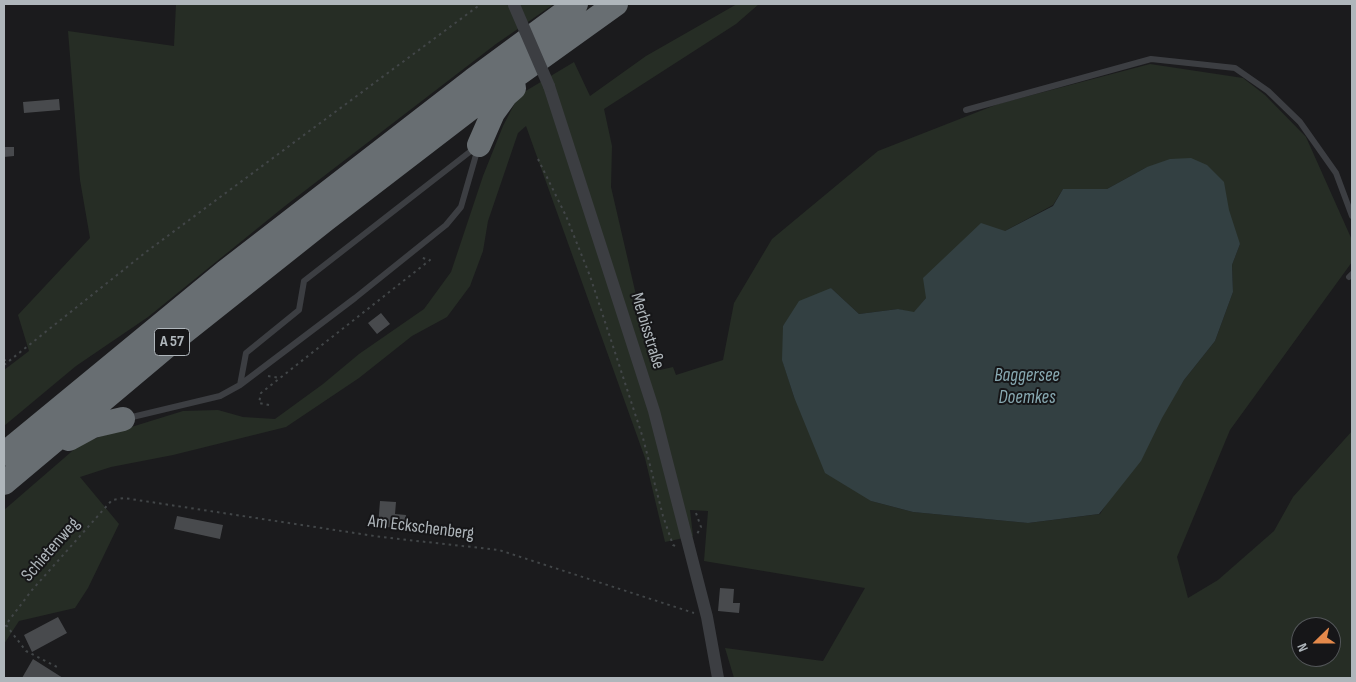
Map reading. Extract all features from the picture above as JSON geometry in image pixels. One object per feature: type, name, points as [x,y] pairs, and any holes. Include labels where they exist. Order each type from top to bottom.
[{"type":"highway","name":"A 57","points":[[4,484],[13,461],[270,237],[473,80],[576,4]]},
{"type":"highway","name":"A 57","points":[[13,461],[179,336],[325,220],[471,108],[616,4]]},
{"type":"highway","points":[[479,145],[494,113],[506,95],[594,20]]},
{"type":"highway","points":[[13,461],[93,426],[124,419]]},
{"type":"street","name":"Merbisstraße","points":[[514,4],[549,86],[654,411],[688,550],[707,617],[718,678]]},
{"type":"lane","points":[[966,110],[1151,59],[1235,68],[1268,91],[1300,122],[1336,173],[1352,216]]},
{"type":"lane","points":[[124,419],[220,396],[255,374],[446,225],[461,207],[479,145]]},
{"type":"lane","points":[[240,385],[246,353],[299,310],[304,281],[479,145]]},
{"type":"path","points":[[4,358],[5,364],[154,246],[481,4]]},
{"type":"path","points":[[538,159],[566,216],[590,276],[643,438],[663,516],[673,545],[688,550],[701,527],[696,513]]},
{"type":"path","points":[[268,405],[259,403],[261,393],[430,260],[410,254]]},
{"type":"path","points":[[255,374],[280,378]]},
{"type":"path","name":"Am Eckschenberg","points":[[124,498],[381,537],[499,550],[707,617]]},
{"type":"path","name":"Schietenweg","points":[[5,626],[32,590],[112,500],[124,498]]},
{"type":"path","points":[[5,626],[26,651],[59,668]]},
{"type":"shaded area","points":[[176,4],[554,4],[496,44],[285,206],[148,317],[76,366],[4,426],[4,370],[29,351],[18,315],[90,238],[80,180],[68,31],[174,46]]},
{"type":"shaded area","points":[[737,4],[759,4],[736,24],[604,109],[612,146],[611,187],[639,308],[660,370],[673,367],[676,375],[723,360],[734,303],[772,239],[878,151],[998,104],[1150,64],[1243,78],[1265,95],[1306,137],[1352,240],[1352,262],[1230,430],[1177,557],[1188,598],[1218,580],[1274,531],[1293,497],[1352,431],[1352,678],[734,678],[725,648],[823,661],[865,588],[704,561],[708,511],[690,510],[693,536],[665,542],[645,458],[526,126],[518,133],[488,221],[483,251],[470,286],[447,317],[412,336],[359,378],[286,427],[173,455],[111,467],[80,477],[119,524],[88,588],[75,608],[19,621],[4,644],[4,510],[78,446],[99,437],[183,411],[218,410],[243,417],[275,419],[323,384],[359,354],[424,309],[451,272],[483,176],[503,126],[519,95],[574,62],[590,96],[646,56]],"holes":[[[1147,167],[1240,244],[1232,265],[1233,292],[1215,341],[1184,380],[1100,514],[1028,523],[913,512],[871,501],[794,397],[783,362],[783,326],[831,288],[859,314],[898,309],[914,313],[926,298],[1005,231],[1053,205],[1063,189],[1107,189]]]},
{"type":"water","name":"Baggersee Doemkes","points":[[1191,158],[1207,165],[1224,182],[1229,210],[1240,244],[1232,265],[1233,292],[1215,341],[1184,380],[1162,418],[1141,461],[1099,514],[1028,523],[913,512],[871,501],[825,473],[794,397],[782,360],[783,326],[799,301],[831,288],[859,314],[898,309],[914,312],[926,298],[923,278],[981,223],[1005,231],[1053,206],[1063,189],[1107,189],[1147,167],[1170,159]]},
{"type":"building","points":[[59,99],[60,110],[24,113],[23,102]]},
{"type":"building","points":[[4,147],[14,147],[14,156],[4,157]]},
{"type":"building","points":[[381,313],[390,324],[377,334],[368,323]]},
{"type":"building","points":[[380,501],[396,502],[395,514],[406,515],[404,529],[378,526]]},
{"type":"building","points":[[177,516],[223,525],[220,539],[174,529]]},
{"type":"building","points":[[720,588],[734,589],[733,603],[740,603],[739,613],[718,611]]},
{"type":"building","points":[[58,617],[67,633],[32,652],[24,635]]},
{"type":"building","points":[[33,659],[63,678],[22,678]]}]
